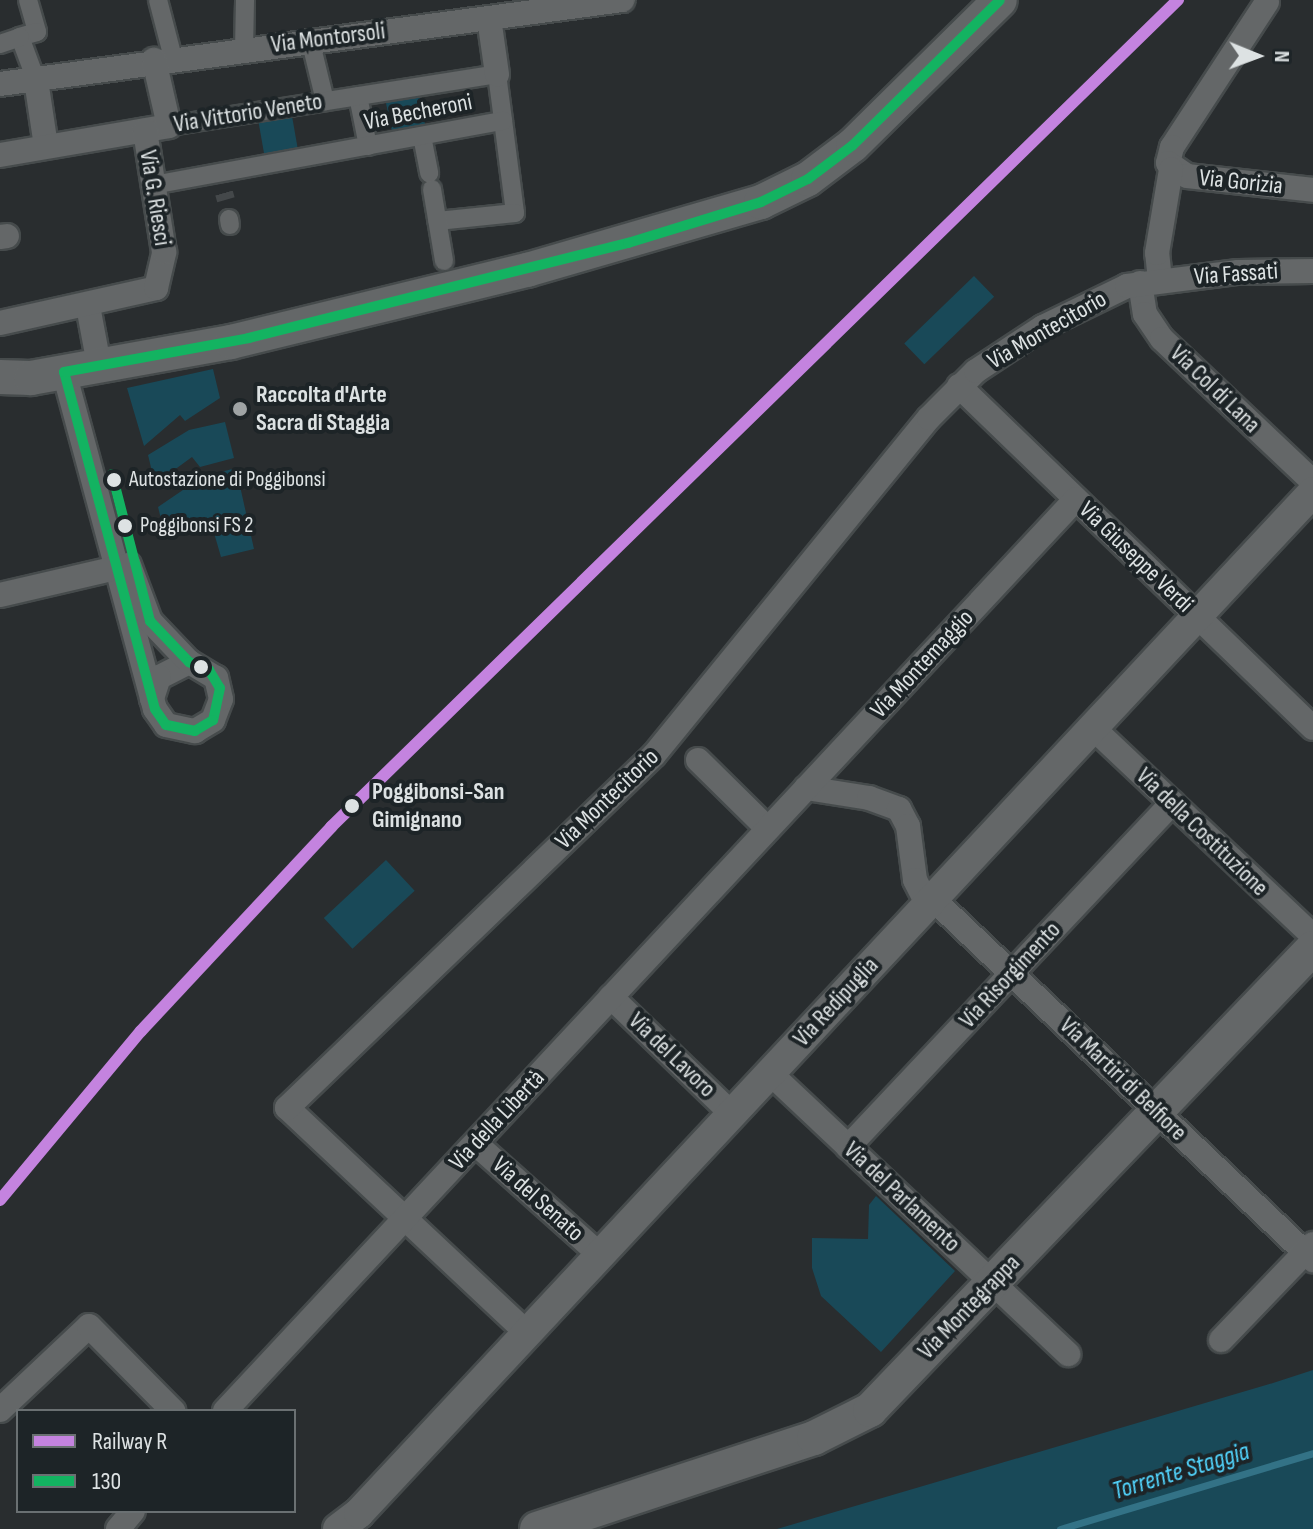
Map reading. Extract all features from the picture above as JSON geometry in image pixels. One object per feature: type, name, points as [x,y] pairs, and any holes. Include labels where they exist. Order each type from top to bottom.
[{"type":"main road","points":[[0,398],[32,376],[231,342],[481,281],[761,202],[808,179],[853,145],[1000,0]]},
{"type":"main road","name":"Via Montegrappa","points":[[537,1529],[848,1424],[885,1396],[1313,948]]},
{"type":"street","points":[[0,44],[37,32],[28,0]]},
{"type":"street","points":[[158,0],[169,126]]},
{"type":"street","points":[[244,49],[245,0]]},
{"type":"street","name":"Via Montorsoli","points":[[0,84],[310,39],[488,9],[622,0]]},
{"type":"street","name":"Via Gorizia","points":[[1150,282],[1171,169],[1172,147],[1267,2]]},
{"type":"street","points":[[437,221],[515,213],[488,9]]},
{"type":"street","points":[[20,37],[36,80],[46,146]]},
{"type":"street","points":[[310,39],[325,101]]},
{"type":"street","name":"Via Vittorio Veneto","points":[[0,155],[497,74]]},
{"type":"street","points":[[358,96],[368,146]]},
{"type":"street","name":"Via Becheroni","points":[[153,185],[222,184],[368,146],[503,121]]},
{"type":"street","name":"Via G. Riesci","points":[[0,323],[151,293],[160,282],[164,252],[145,130]]},
{"type":"street","points":[[422,136],[444,261]]},
{"type":"street","name":"Via Gorizia","points":[[1171,169],[1187,176],[1313,190]]},
{"type":"street","name":"Via Fassati","points":[[1150,282],[1313,271]]},
{"type":"street","name":"Via Montecitorio","points":[[527,1333],[287,1108],[654,755],[959,386],[1043,327],[1107,294],[1150,282]]},
{"type":"street","name":"Via Col di Lana","points":[[1150,282],[1145,314],[1162,339],[1313,482]]},
{"type":"street","points":[[88,306],[99,365]]},
{"type":"street","points":[[0,594],[112,565],[133,568],[150,621],[189,662],[209,670],[220,688],[213,720],[195,731],[175,730],[159,718],[112,565],[32,376]]},
{"type":"street","name":"Via Giuseppe Verdi","points":[[959,386],[1313,728]]},
{"type":"street","name":"Via Redipuglia","points":[[349,1524],[1313,492]]},
{"type":"street","name":"Via Montemaggio","points":[[768,829],[1076,499]]},
{"type":"street","points":[[152,699],[159,677],[189,662]]},
{"type":"street","name":"Via della Costituzione","points":[[1092,727],[1313,936]]},
{"type":"street","points":[[698,760],[768,829]]},
{"type":"street","points":[[806,788],[869,798],[899,809],[908,826],[915,880],[930,901]]},
{"type":"street","name":"Via Risorgimento","points":[[848,1147],[1172,803]]},
{"type":"street","name":"Via della Libertà","points":[[227,1409],[768,829]]},
{"type":"street","name":"Via Martiri di Belfiore","points":[[930,901],[1310,1252]]},
{"type":"street","name":"Via del Lavoro","points":[[611,997],[732,1114]]},
{"type":"street","name":"Via del Parlamento","points":[[770,1073],[1068,1354]]},
{"type":"street","name":"Via del Senato","points":[[476,1144],[600,1255]]},
{"type":"street","points":[[1221,1340],[1310,1252]]},
{"type":"street","points":[[0,1410],[89,1326],[171,1409]]},
{"type":"street","points":[[118,1529],[131,1513]]},
{"type":"shaded area","points":[[419,95],[426,128],[393,135],[386,102]]},
{"type":"shaded area","points":[[292,116],[298,149],[264,155],[259,122]]},
{"type":"shaded area","points":[[974,276],[994,297],[924,364],[904,343]]},
{"type":"shaded area","points":[[213,369],[220,398],[185,421],[180,415],[144,446],[127,388]]},
{"type":"shaded area","points":[[225,422],[234,458],[200,467],[192,457],[155,484],[148,455],[189,430]]},
{"type":"shaded area","points":[[236,468],[254,549],[221,557],[212,526],[165,535],[158,507],[202,477]]},
{"type":"shaded area","points":[[386,860],[415,891],[352,949],[324,918]]},
{"type":"shaded area","points":[[876,1196],[955,1271],[881,1352],[821,1296],[812,1268],[812,1238],[868,1239],[869,1205]]},
{"type":"shaded area","points":[[1313,1370],[1313,1529],[777,1529],[1273,1383]]},
{"type":"waterway","name":"Torrente Staggia","points":[[1060,1529],[1313,1453]]},
{"type":"tunnel","points":[[224,193],[226,200]]},
{"type":"rail line","name":"R","points":[[0,1200],[141,1031],[331,827],[1178,0]]},
{"type":"transit line","name":"130","points":[[112,474],[150,621],[189,662],[209,670],[220,688],[213,720],[195,731],[166,725],[155,709],[64,372],[249,338],[628,243],[761,202],[808,179],[853,145],[1000,0]]},
{"type":"place","name":"Raccolta d'Arte Sacra di Staggia","points":[[240,409]]},
{"type":"place","name":"Autostazione di Poggibonsi","points":[[114,480]]},
{"type":"place","name":"Poggibonsi FS 2","points":[[125,526]]},
{"type":"place","name":"Poggibonsi-San Gimignano","points":[[352,806]]}]
